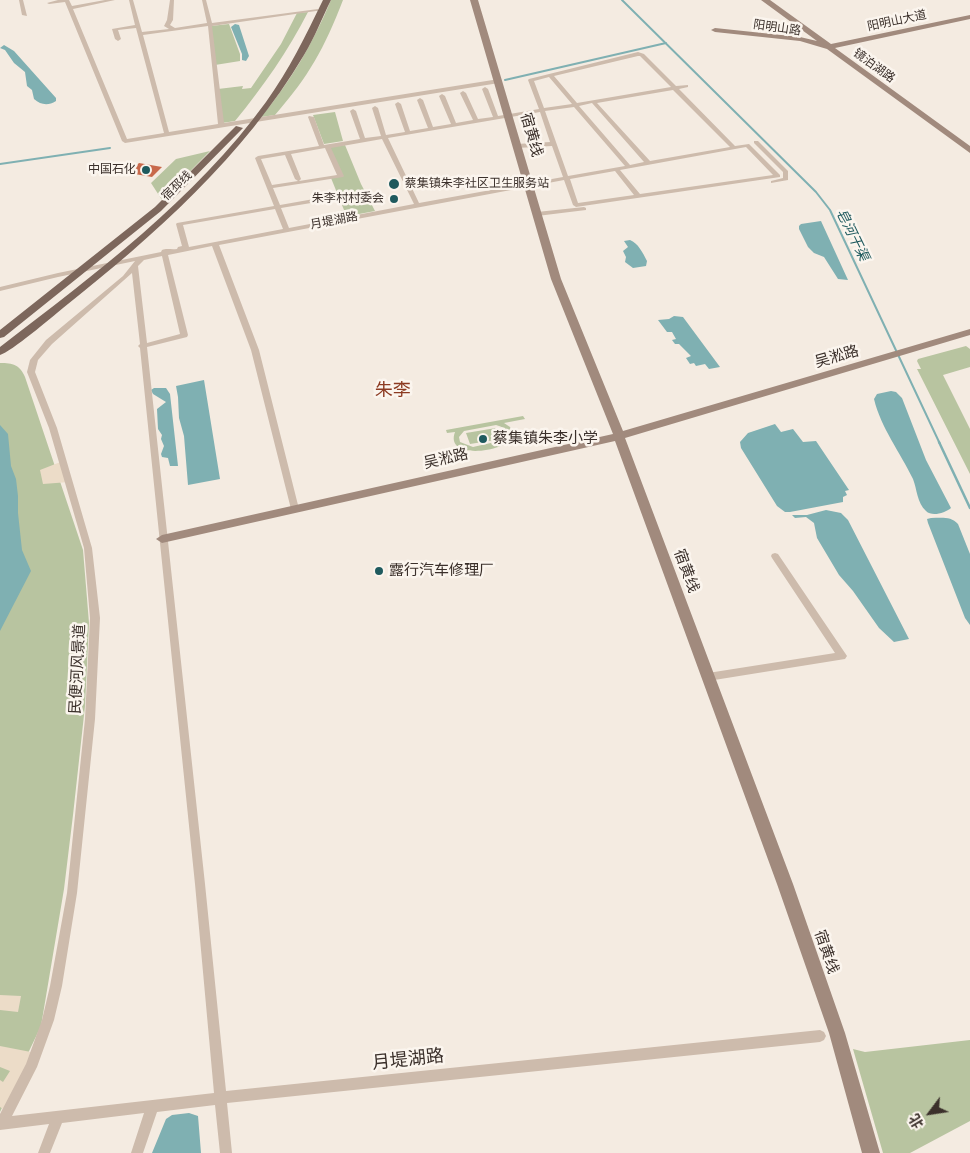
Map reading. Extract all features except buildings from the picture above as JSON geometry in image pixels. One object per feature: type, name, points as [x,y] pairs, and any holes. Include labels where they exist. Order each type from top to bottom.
[{"type":"main road","points":[[266,90],[295,50],[321,0]]},
{"type":"main road","name":"宿邳线","points":[[0,352],[109,266],[212,170],[255,120],[297,63],[327,0]]},
{"type":"main road","name":"宿黄线","points":[[474,0],[498,81],[502,116],[517,146],[560,289],[619,436],[837,1033],[871,1153]]},
{"type":"main road","name":"镜泊湖路","points":[[765,0],[970,150]]},
{"type":"main road","points":[[770,35],[789,31],[792,27],[791,19]]},
{"type":"main road","name":"阳明山大道","points":[[831,49],[970,19]]},
{"type":"main road","name":"阳明山路","points":[[716,32],[770,35],[800,40],[831,49],[784,40],[716,32]]},
{"type":"main road","name":"宿邳线","points":[[0,335],[158,209],[243,122],[255,106]]},
{"type":"main road","name":"吴淞路","points":[[162,539],[619,436],[908,352],[913,348],[970,332]]},
{"type":"main road","name":"吴淞路","points":[[908,352],[916,353],[970,338]]},
{"type":"street","points":[[21,0],[25,15]]},
{"type":"street","points":[[49,3],[67,0],[125,141],[498,81]]},
{"type":"street","points":[[70,8],[99,1],[113,0]]},
{"type":"street","points":[[131,0],[167,134]]},
{"type":"street","points":[[172,0],[170,20],[167,26],[176,30]]},
{"type":"street","points":[[204,0],[210,26],[220,125]]},
{"type":"street","points":[[118,40],[116,32],[176,30],[316,10]]},
{"type":"street","points":[[734,148],[640,54],[531,80],[576,205],[778,182],[786,179],[786,172],[756,142]]},
{"type":"street","points":[[550,75],[629,166]]},
{"type":"street","points":[[287,230],[258,158],[686,86]]},
{"type":"street","points":[[486,89],[502,116]]},
{"type":"street","points":[[463,93],[476,120]]},
{"type":"street","points":[[442,96],[454,124]]},
{"type":"street","points":[[420,100],[431,128]]},
{"type":"street","points":[[592,101],[648,163]]},
{"type":"street","points":[[398,104],[408,132]]},
{"type":"street","points":[[375,108],[384,136],[417,206]]},
{"type":"street","points":[[353,111],[363,140]]},
{"type":"street","points":[[269,187],[341,176],[324,146],[311,117]]},
{"type":"street","points":[[517,146],[554,144]]},
{"type":"street","points":[[528,184],[747,145],[778,176],[537,214]]},
{"type":"street","points":[[287,153],[298,179]]},
{"type":"street","points":[[616,169],[643,197]]},
{"type":"street","name":"月堤湖路","points":[[138,263],[165,254],[528,184]]},
{"type":"street","points":[[142,346],[184,335],[164,251],[186,247],[179,224],[359,194]]},
{"type":"street","points":[[215,244],[255,350],[295,509]]},
{"type":"street","points":[[0,289],[80,271],[138,263],[142,346],[201,894],[226,1153]]},
{"type":"street","name":"民便河风景道","points":[[1,1123],[31,1067],[48,1020],[56,986],[73,884],[90,718],[95,618],[88,548],[53,428],[31,372],[34,360],[49,342],[125,277],[138,263]]},
{"type":"street","points":[[708,677],[842,656],[775,556]]},
{"type":"street","name":"月堤湖路","points":[[1,1123],[153,1105],[820,1036]]},
{"type":"street","points":[[137,1153],[153,1105]]},
{"type":"street","points":[[44,1153],[60,1116]]},
{"type":"green space","points":[[331,0],[343,0],[315,61],[275,115],[261,117],[282,90],[300,61],[317,31]]},
{"type":"green space","points":[[308,12],[265,82],[235,121],[222,123],[218,89],[243,86],[242,89],[251,88],[281,44],[297,13]]},
{"type":"green space","points":[[229,24],[240,54],[240,61],[215,65],[211,26]]},
{"type":"green space","points":[[335,112],[343,141],[324,144],[313,115]]},
{"type":"green space","points":[[345,145],[361,184],[375,211],[343,217],[340,211],[344,210],[331,178],[342,176],[329,147]]},
{"type":"green space","points":[[210,151],[162,200],[151,183],[176,159]]},
{"type":"green space","points":[[966,346],[970,349],[970,367],[943,375],[970,429],[970,474],[917,369],[921,369],[917,361],[918,359]]},
{"type":"green space","points":[[0,363],[9,363],[16,366],[25,377],[83,550],[89,623],[85,706],[73,815],[64,889],[41,1026],[0,1112]]},
{"type":"green space","points":[[523,416],[525,419],[504,423],[510,427],[514,436],[509,442],[478,451],[459,447],[454,441],[455,432],[447,433],[446,430]],"holes":[[[496,425],[507,432],[507,437],[504,440],[473,447],[460,442],[459,437],[464,431]]]},
{"type":"green space","points":[[496,428],[501,439],[470,444],[466,433]]},
{"type":"green space","points":[[970,1040],[970,1121],[910,1153],[883,1153],[853,1049],[865,1052]]},
{"type":"shaded area","points":[[63,461],[69,482],[43,484],[40,470]]},
{"type":"shaded area","points":[[0,995],[21,996],[18,1012],[0,1010]]},
{"type":"shaded area","points":[[0,1046],[36,1053],[8,1112],[0,1107],[0,1080],[3,1082],[10,1071],[0,1067]]},
{"type":"water","points":[[235,24],[239,25],[249,56],[246,61],[242,60],[242,54],[231,27]]},
{"type":"water","points":[[4,45],[14,51],[56,98],[56,101],[45,104],[39,103],[34,99],[32,90],[27,86],[25,72],[14,63],[5,50],[0,48]]},
{"type":"water","points":[[821,221],[848,280],[838,279],[824,257],[814,253],[808,247],[799,229],[801,224]]},
{"type":"water","points":[[630,240],[642,252],[647,261],[646,266],[633,268],[625,262],[626,257],[623,251],[628,247],[624,241]]},
{"type":"water","points":[[674,316],[683,317],[720,367],[709,369],[705,364],[696,366],[694,363],[690,364],[686,358],[691,356],[679,344],[675,344],[672,340],[676,339],[672,332],[667,332],[658,320],[669,319]]},
{"type":"water","points":[[204,380],[220,479],[188,485],[184,436],[179,418],[176,386]]},
{"type":"water","points":[[154,388],[166,388],[170,394],[178,466],[170,466],[168,458],[162,457],[161,454],[164,446],[161,439],[162,435],[158,429],[157,409],[166,402],[153,394],[151,390]]},
{"type":"water","points":[[891,391],[896,392],[902,398],[926,460],[951,508],[939,514],[929,513],[923,508],[913,479],[877,410],[874,399],[877,394]]},
{"type":"water","points":[[775,424],[781,432],[793,429],[803,442],[816,441],[849,490],[845,491],[847,495],[843,497],[843,502],[790,512],[785,512],[777,506],[741,448],[740,442],[748,433]]},
{"type":"water","points":[[0,425],[8,434],[11,466],[16,479],[22,550],[31,571],[0,631]]},
{"type":"water","points":[[826,510],[841,513],[848,520],[909,639],[894,642],[879,628],[853,591],[839,575],[817,538],[814,523],[806,517],[795,518],[792,515],[807,515]]},
{"type":"water","points":[[946,518],[955,521],[970,554],[970,625],[965,618],[928,523],[927,519]]},
{"type":"water","points":[[189,1113],[198,1116],[201,1153],[152,1153],[166,1119],[172,1115]]},
{"type":"waterway","name":"皂河干渠","points":[[622,0],[666,43]]},
{"type":"waterway","points":[[505,80],[666,43]]},
{"type":"waterway","name":"皂河干渠","points":[[666,43],[816,192],[830,210],[940,444]]},
{"type":"waterway","points":[[0,164],[110,148]]},
{"type":"waterway","name":"皂河干渠","points":[[939,442],[970,508]]},
{"type":"place","name":"中国石化","points":[[146,170]]},
{"type":"place","name":"蔡集镇朱李社区卫生服务站","points":[[394,184]]},
{"type":"place","name":"朱李村村委会","points":[[394,199]]},
{"type":"place","name":"蔡集镇朱李小学","points":[[483,439]]},
{"type":"place","name":"露行汽车修理厂","points":[[379,571]]},
{"type":"district","name":"朱李","points":[[393,391]]}]
